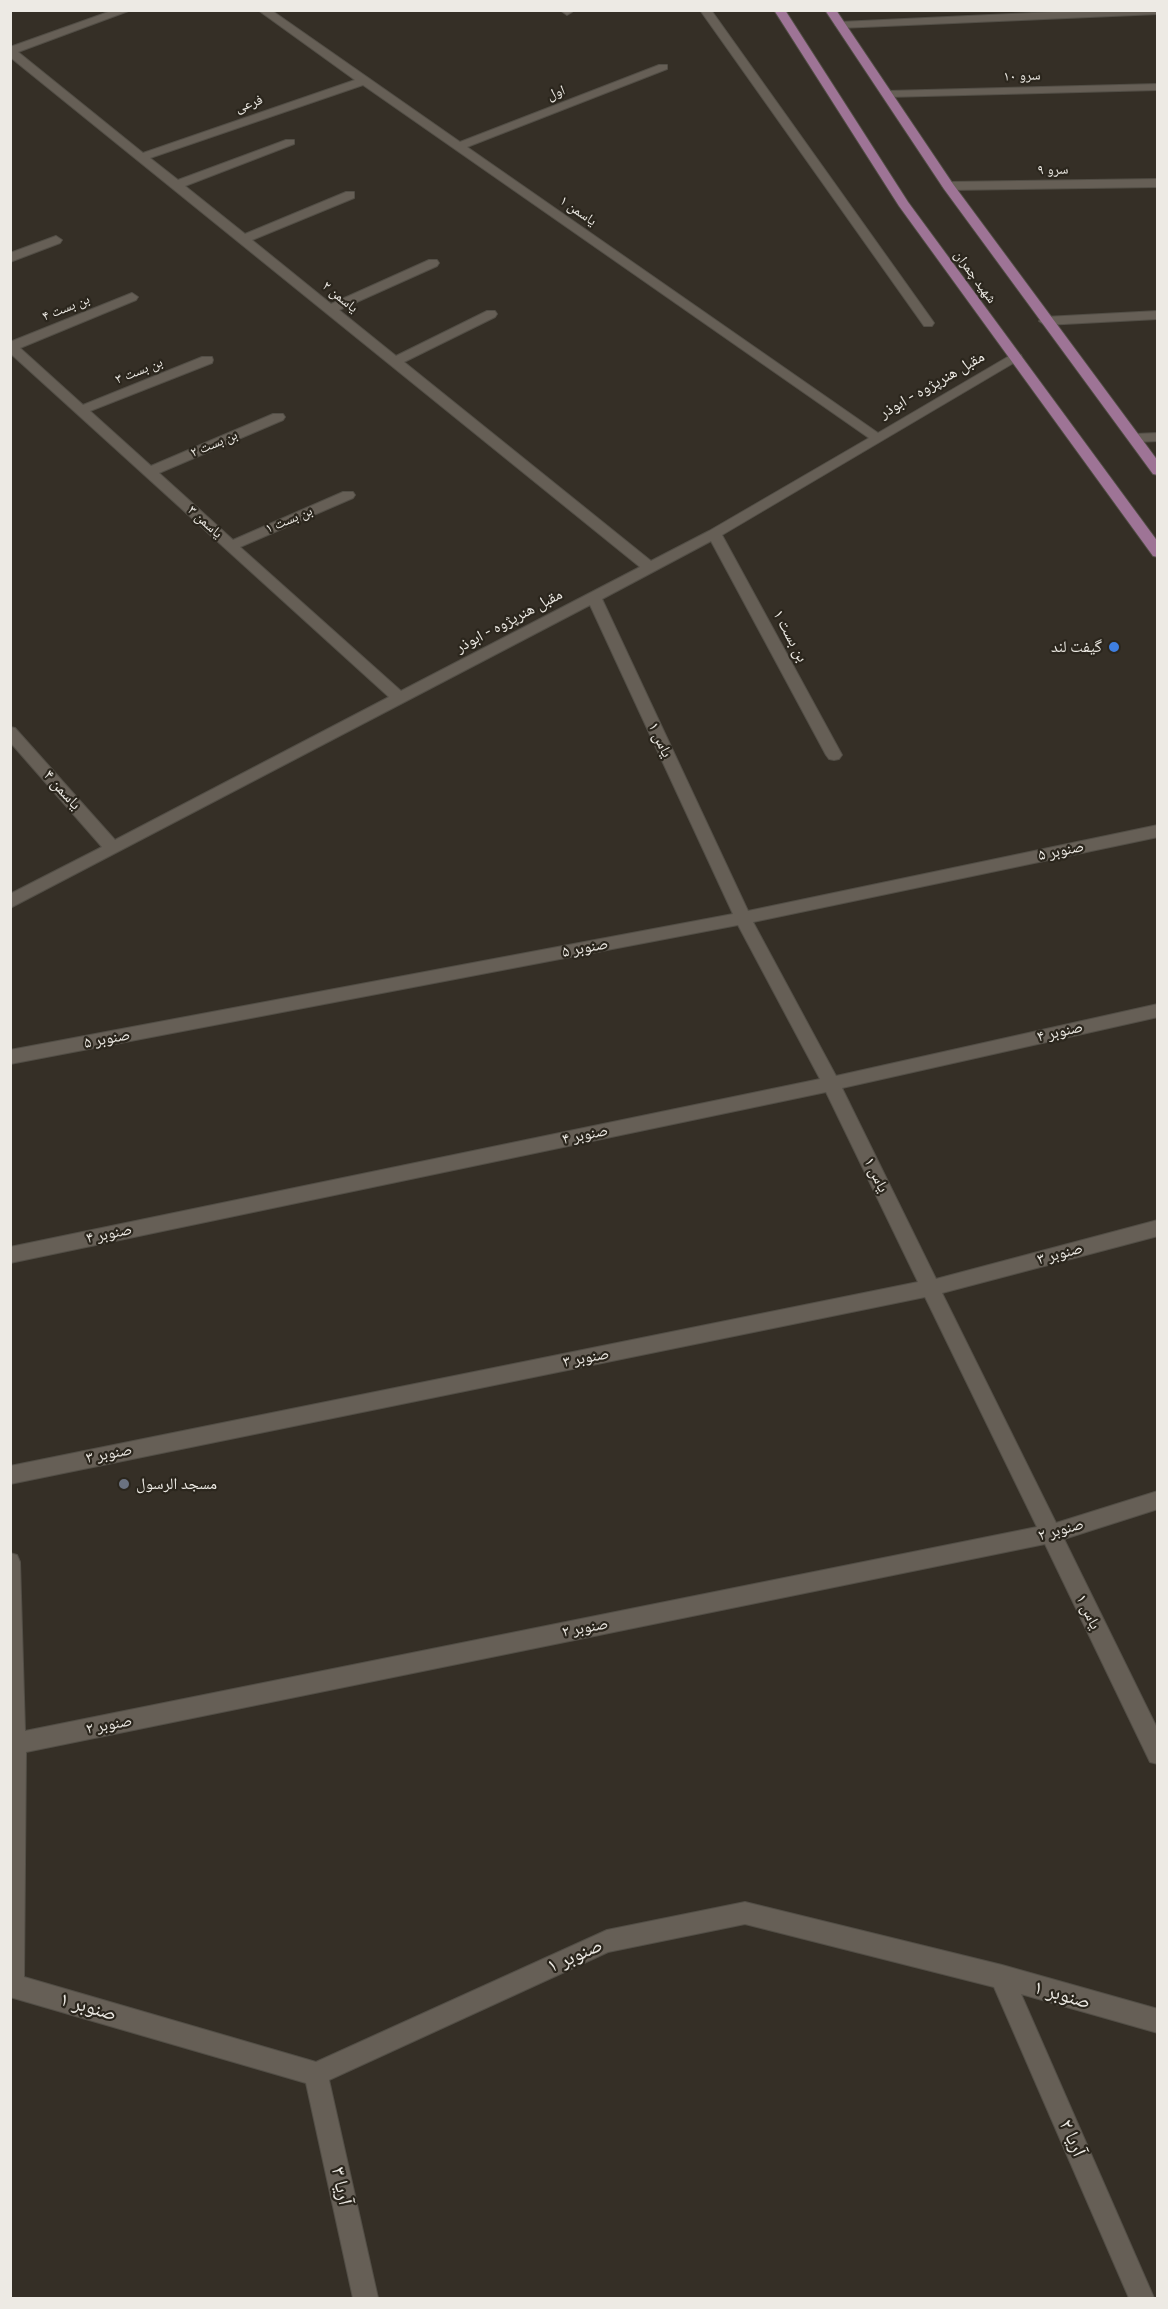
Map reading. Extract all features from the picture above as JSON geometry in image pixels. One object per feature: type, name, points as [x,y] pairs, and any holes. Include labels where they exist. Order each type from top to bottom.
[{"type":"main road","name":"شهید چمران","points":[[779,10],[903,203],[1158,553]]},
{"type":"main road","name":"شهید چمران","points":[[830,10],[948,186],[1045,321],[1158,471]]},
{"type":"street","points":[[10,51],[126,10]]},
{"type":"street","name":"یاسمن ۱","points":[[263,10],[876,437]]},
{"type":"street","points":[[705,10],[928,323]]},
{"type":"street","points":[[840,25],[1158,11]]},
{"type":"street","name":"یاسمن ۲","points":[[10,51],[650,567]]},
{"type":"street","name":"اول","points":[[459,146],[663,67]]},
{"type":"street","name":"فرعی","points":[[142,157],[365,80]]},
{"type":"street","name":"سرو ۱۰","points":[[887,94],[1158,87]]},
{"type":"street","points":[[176,185],[290,142]]},
{"type":"street","name":"سرو ۹","points":[[948,186],[1158,183]]},
{"type":"street","points":[[244,239],[350,195]]},
{"type":"street","points":[[10,258],[56,240]]},
{"type":"street","points":[[330,309],[433,263]]},
{"type":"street","name":"بن بست ۴","points":[[11,346],[132,297]]},
{"type":"street","points":[[395,361],[491,314]]},
{"type":"street","points":[[1045,321],[1158,315]]},
{"type":"street","name":"یاسمن ۳","points":[[11,346],[399,698]]},
{"type":"street","name":"مقبل هنرپژوه - ابوذر","points":[[10,902],[714,534],[876,437],[1016,358]]},
{"type":"street","name":"بن بست ۳","points":[[82,411],[207,360]]},
{"type":"street","name":"بن بست ۲","points":[[150,472],[278,417]]},
{"type":"street","points":[[1135,438],[1158,437]]},
{"type":"street","name":"بن بست ۱","points":[[230,546],[348,495]]},
{"type":"street","name":"بن بست ۱","points":[[714,534],[834,755]]},
{"type":"street","name":"یاس ۱","points":[[594,597],[743,918],[831,1084],[1158,1754]]},
{"type":"street","name":"یاسمن ۴","points":[[10,732],[113,848]]},
{"type":"street","name":"صنوبر ۵","points":[[10,1057],[743,918],[1158,831]]},
{"type":"street","name":"صنوبر ۴","points":[[10,1255],[831,1084],[1158,1010]]},
{"type":"street","name":"صنوبر ۳","points":[[10,1474],[930,1288],[1158,1228]]},
{"type":"street","name":"صنوبر ۲","points":[[13,1745],[1050,1534],[1158,1500]]},
{"type":"street","points":[[10,1562],[13,1745],[11,1985]]},
{"type":"street","name":"صنوبر ۱","points":[[11,1985],[316,2074],[607,1941],[746,1913],[1002,1977],[1158,2021]]},
{"type":"street","name":"آریا ۲","points":[[1002,1977],[1142,2298]]},
{"type":"street","name":"آریا ۳","points":[[316,2074],[366,2298]]},
{"type":"place","name":"گیفت لند","points":[[1114,647]]},
{"type":"place","name":"مسجد الرسول","points":[[124,1484]]}]
